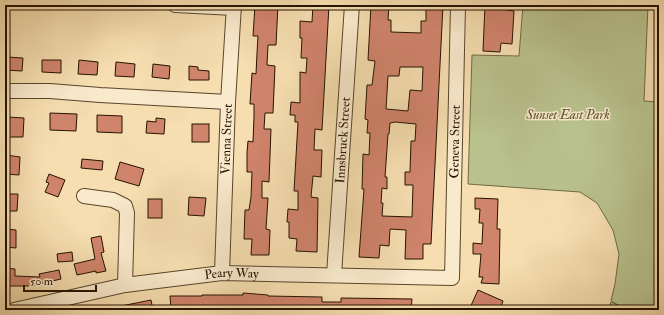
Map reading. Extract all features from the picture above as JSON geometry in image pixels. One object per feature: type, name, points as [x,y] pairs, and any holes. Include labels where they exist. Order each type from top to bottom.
[{"type":"street","points":[[175,5],[234,6]]},
{"type":"street","name":"Innsbruck Street","points":[[334,275],[352,5]]},
{"type":"street","name":"Geneva Street","points":[[452,278],[458,5]]},
{"type":"street","name":"Vienna Street","points":[[222,272],[228,102],[234,6]]},
{"type":"street","points":[[5,91],[50,91],[228,102]]},
{"type":"street","points":[[84,196],[113,200],[125,206],[127,213],[125,285]]},
{"type":"street","name":"Peary Way","points":[[14,310],[125,285],[222,272],[452,278]]},
{"type":"green space","name":"Sunset East Park","points":[[523,5],[648,5],[644,101],[659,102],[659,310],[608,310],[611,302],[620,306],[611,301],[619,254],[613,230],[597,203],[580,192],[468,184],[472,55],[519,56]]},
{"type":"building","points":[[255,5],[278,5],[276,45],[268,45],[267,65],[275,66],[273,113],[265,113],[264,129],[271,129],[269,182],[262,181],[262,198],[268,198],[266,229],[270,230],[269,255],[251,255],[252,239],[244,239],[245,210],[249,210],[251,197],[252,172],[247,172],[247,153],[248,141],[253,142],[254,104],[250,104],[252,73],[256,74],[258,36],[253,36]]},
{"type":"building","points":[[313,5],[329,5],[322,130],[315,129],[314,150],[322,150],[321,177],[313,176],[311,197],[318,198],[317,252],[296,251],[297,239],[289,238],[289,222],[287,222],[288,209],[298,210],[298,191],[294,191],[298,122],[295,122],[295,115],[290,115],[291,102],[300,103],[300,72],[306,73],[307,58],[301,58],[302,38],[300,38],[300,21],[312,22]]},
{"type":"building","points":[[371,5],[389,5],[388,20],[391,20],[391,32],[421,33],[421,21],[426,21],[426,5],[443,5],[431,244],[423,244],[423,259],[405,259],[406,230],[390,229],[389,246],[380,245],[379,258],[359,257],[364,189],[362,189],[363,154],[369,155],[370,133],[367,133],[368,120],[365,119],[367,85],[372,85],[375,61],[368,60]],"holes":[[[400,67],[423,67],[422,91],[410,90],[408,111],[386,109],[388,76],[399,76]],[[390,123],[416,124],[415,141],[411,141],[410,172],[405,172],[405,185],[413,185],[412,217],[382,216],[382,188],[387,189],[387,177],[385,177],[388,134]]]},
{"type":"building","points":[[485,5],[506,5],[506,10],[514,11],[512,44],[501,43],[500,52],[483,51]]},
{"type":"building","points":[[6,57],[23,58],[22,71],[5,70]]},
{"type":"building","points":[[42,60],[61,60],[61,73],[42,72]]},
{"type":"building","points":[[79,60],[98,62],[97,75],[78,74]]},
{"type":"building","points":[[116,62],[135,64],[134,77],[115,76]]},
{"type":"building","points":[[153,64],[170,66],[169,79],[152,77]]},
{"type":"building","points":[[189,66],[198,67],[198,70],[209,71],[209,80],[189,80]]},
{"type":"building","points":[[50,113],[77,114],[76,131],[50,130]]},
{"type":"building","points":[[97,115],[122,116],[122,133],[97,132]]},
{"type":"building","points":[[8,117],[24,118],[23,137],[7,137]]},
{"type":"building","points":[[156,118],[165,119],[164,134],[146,133],[147,121],[156,122]]},
{"type":"building","points":[[192,124],[209,124],[209,142],[192,142]]},
{"type":"building","points":[[6,155],[20,157],[19,175],[5,174]]},
{"type":"building","points":[[82,159],[103,161],[102,170],[81,168]]},
{"type":"building","points":[[120,162],[144,169],[139,186],[115,179]]},
{"type":"building","points":[[49,174],[65,180],[58,197],[45,192],[49,183],[46,182]]},
{"type":"building","points":[[5,194],[18,194],[17,211],[5,211]]},
{"type":"building","points":[[189,197],[206,198],[204,216],[188,215]]},
{"type":"building","points":[[475,198],[498,199],[497,229],[500,229],[499,284],[481,283],[483,277],[479,277],[481,254],[473,254],[473,243],[482,244],[483,223],[479,223],[480,209],[475,209]]},
{"type":"building","points":[[148,199],[162,199],[162,218],[148,218]]},
{"type":"building","points":[[5,229],[16,230],[16,248],[5,247]]},
{"type":"building","points":[[101,236],[104,252],[101,253],[106,271],[96,273],[96,271],[77,275],[74,264],[95,259],[91,238]]},
{"type":"building","points":[[72,252],[73,261],[58,262],[57,254]]},
{"type":"building","points":[[5,268],[15,269],[15,276],[40,277],[39,274],[59,270],[61,279],[30,286],[5,286]]},
{"type":"building","points":[[478,290],[503,301],[500,310],[469,310]]},
{"type":"building","points":[[243,293],[268,296],[322,297],[322,302],[341,302],[341,298],[412,299],[411,310],[171,310],[170,296],[243,295]]},
{"type":"building","points":[[151,300],[153,310],[121,310],[121,306]]}]
